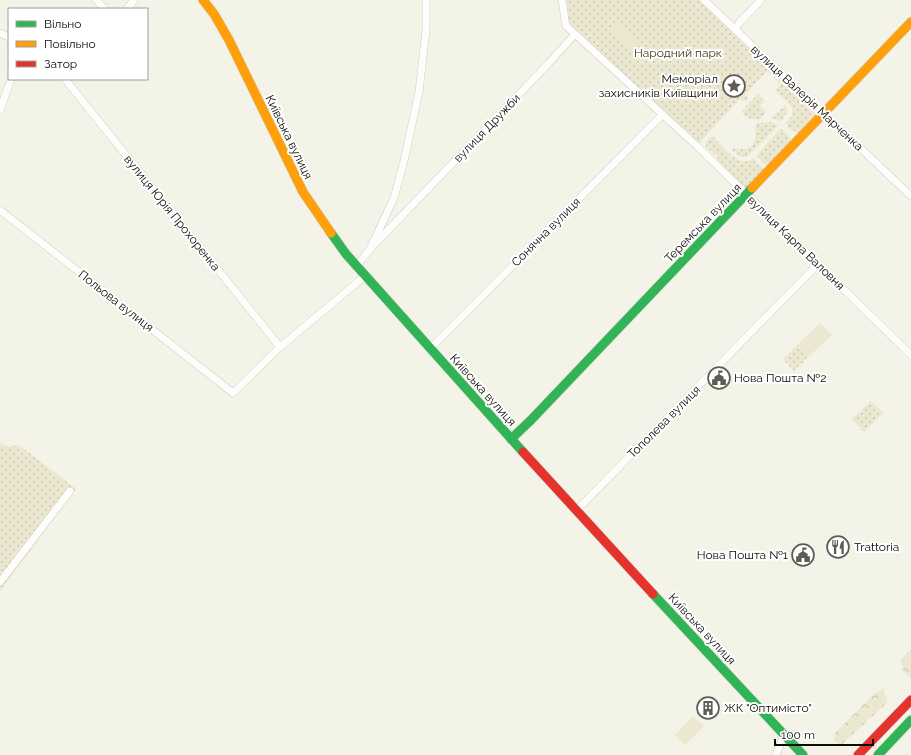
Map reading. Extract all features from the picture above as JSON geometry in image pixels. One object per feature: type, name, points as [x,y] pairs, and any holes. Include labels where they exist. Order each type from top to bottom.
[{"type":"main road","name":"Київська вулиця","points":[[203,0],[214,14],[229,40],[303,192],[356,267],[511,439],[803,755]]},
{"type":"main road","name":"Теремська вулиця","points":[[511,439],[536,415],[911,22]]},
{"type":"main road","points":[[858,755],[911,700]]},
{"type":"main road","points":[[878,755],[911,720]]},
{"type":"street","points":[[96,0],[104,8]]},
{"type":"street","points":[[128,8],[134,0]]},
{"type":"street","points":[[356,267],[370,249],[394,198],[409,141],[419,92],[426,30],[426,0]]},
{"type":"street","points":[[562,0],[566,26],[575,34]]},
{"type":"street","name":"вулиця Валерія Марченка","points":[[704,0],[911,196]]},
{"type":"street","points":[[735,30],[761,0]]},
{"type":"street","name":"вулиця Дружби","points":[[370,249],[575,34]]},
{"type":"street","name":"вулиця Карпа Валовня","points":[[575,34],[697,146],[911,355]]},
{"type":"street","points":[[0,110],[11,80]]},
{"type":"street","name":"вулиця Юрія Прохоренка","points":[[65,80],[280,347]]},
{"type":"street","name":"Сонячна вулиця","points":[[430,350],[662,115]]},
{"type":"street","name":"Польова вулиця","points":[[0,210],[233,393],[280,347]]},
{"type":"street","name":"Тополева вулиця","points":[[577,510],[818,264]]},
{"type":"street","points":[[280,347],[365,276]]},
{"type":"street","points":[[0,582],[70,492]]},
{"type":"street","points":[[776,755],[784,735]]},
{"type":"green space","name":"Народний парк","points":[[565,0],[699,0],[814,110],[815,115],[799,134],[788,128],[786,123],[792,115],[792,108],[776,90],[781,84],[767,71],[745,95],[749,100],[745,102],[740,99],[698,144],[569,23]]},
{"type":"green space","points":[[617,20],[641,43],[634,51],[609,29]]},
{"type":"green space","points":[[758,94],[765,101],[760,106],[766,112],[760,119],[752,119],[745,116],[742,111]]},
{"type":"green space","points":[[785,105],[788,111],[782,120],[779,121],[772,118]]},
{"type":"green space","points":[[773,122],[778,126],[747,157],[741,157],[731,149],[748,148],[755,140],[757,123]]},
{"type":"green space","points":[[781,128],[792,141],[768,167],[756,156]]},
{"type":"green space","points":[[712,136],[737,159],[748,161],[753,158],[765,170],[746,189],[716,162],[718,157],[706,147],[706,142]]},
{"type":"green space","points":[[820,323],[832,335],[808,357],[797,345]]},
{"type":"green space","points":[[797,345],[808,357],[794,371],[783,359]]},
{"type":"green space","points":[[871,401],[883,413],[864,432],[852,419]]},
{"type":"green space","points":[[0,442],[7,447],[19,445],[76,489],[0,591]]},
{"type":"green space","points":[[911,650],[911,678],[903,671],[901,659]]},
{"type":"green space","points":[[883,689],[888,702],[841,745],[834,741],[834,734],[875,693]]},
{"type":"green space","points":[[693,716],[704,726],[685,745],[675,735]]},
{"type":"traffic: fast","points":[[511,439],[531,420],[752,188]]},
{"type":"traffic: fast","points":[[331,233],[346,254],[523,452]]},
{"type":"traffic: fast","points":[[653,594],[803,755]]},
{"type":"traffic: fast","points":[[878,755],[911,720]]},
{"type":"traffic: slow","points":[[203,0],[214,14],[229,40],[303,192],[331,233]]},
{"type":"traffic: slow","points":[[752,188],[911,22]]},
{"type":"traffic: jam","points":[[523,452],[653,594]]},
{"type":"traffic: jam","points":[[858,755],[911,700]]},
{"type":"place","name":"Меморіал захисників Київщини","points":[[734,86]]},
{"type":"place","name":"Нова Пошта №2","points":[[719,378]]},
{"type":"place","name":"Trattoria","points":[[838,547]]},
{"type":"place","name":"Нова Пошта №1","points":[[803,555]]},
{"type":"place","name":"ЖК \"Оптимісто\"","points":[[708,708]]}]
